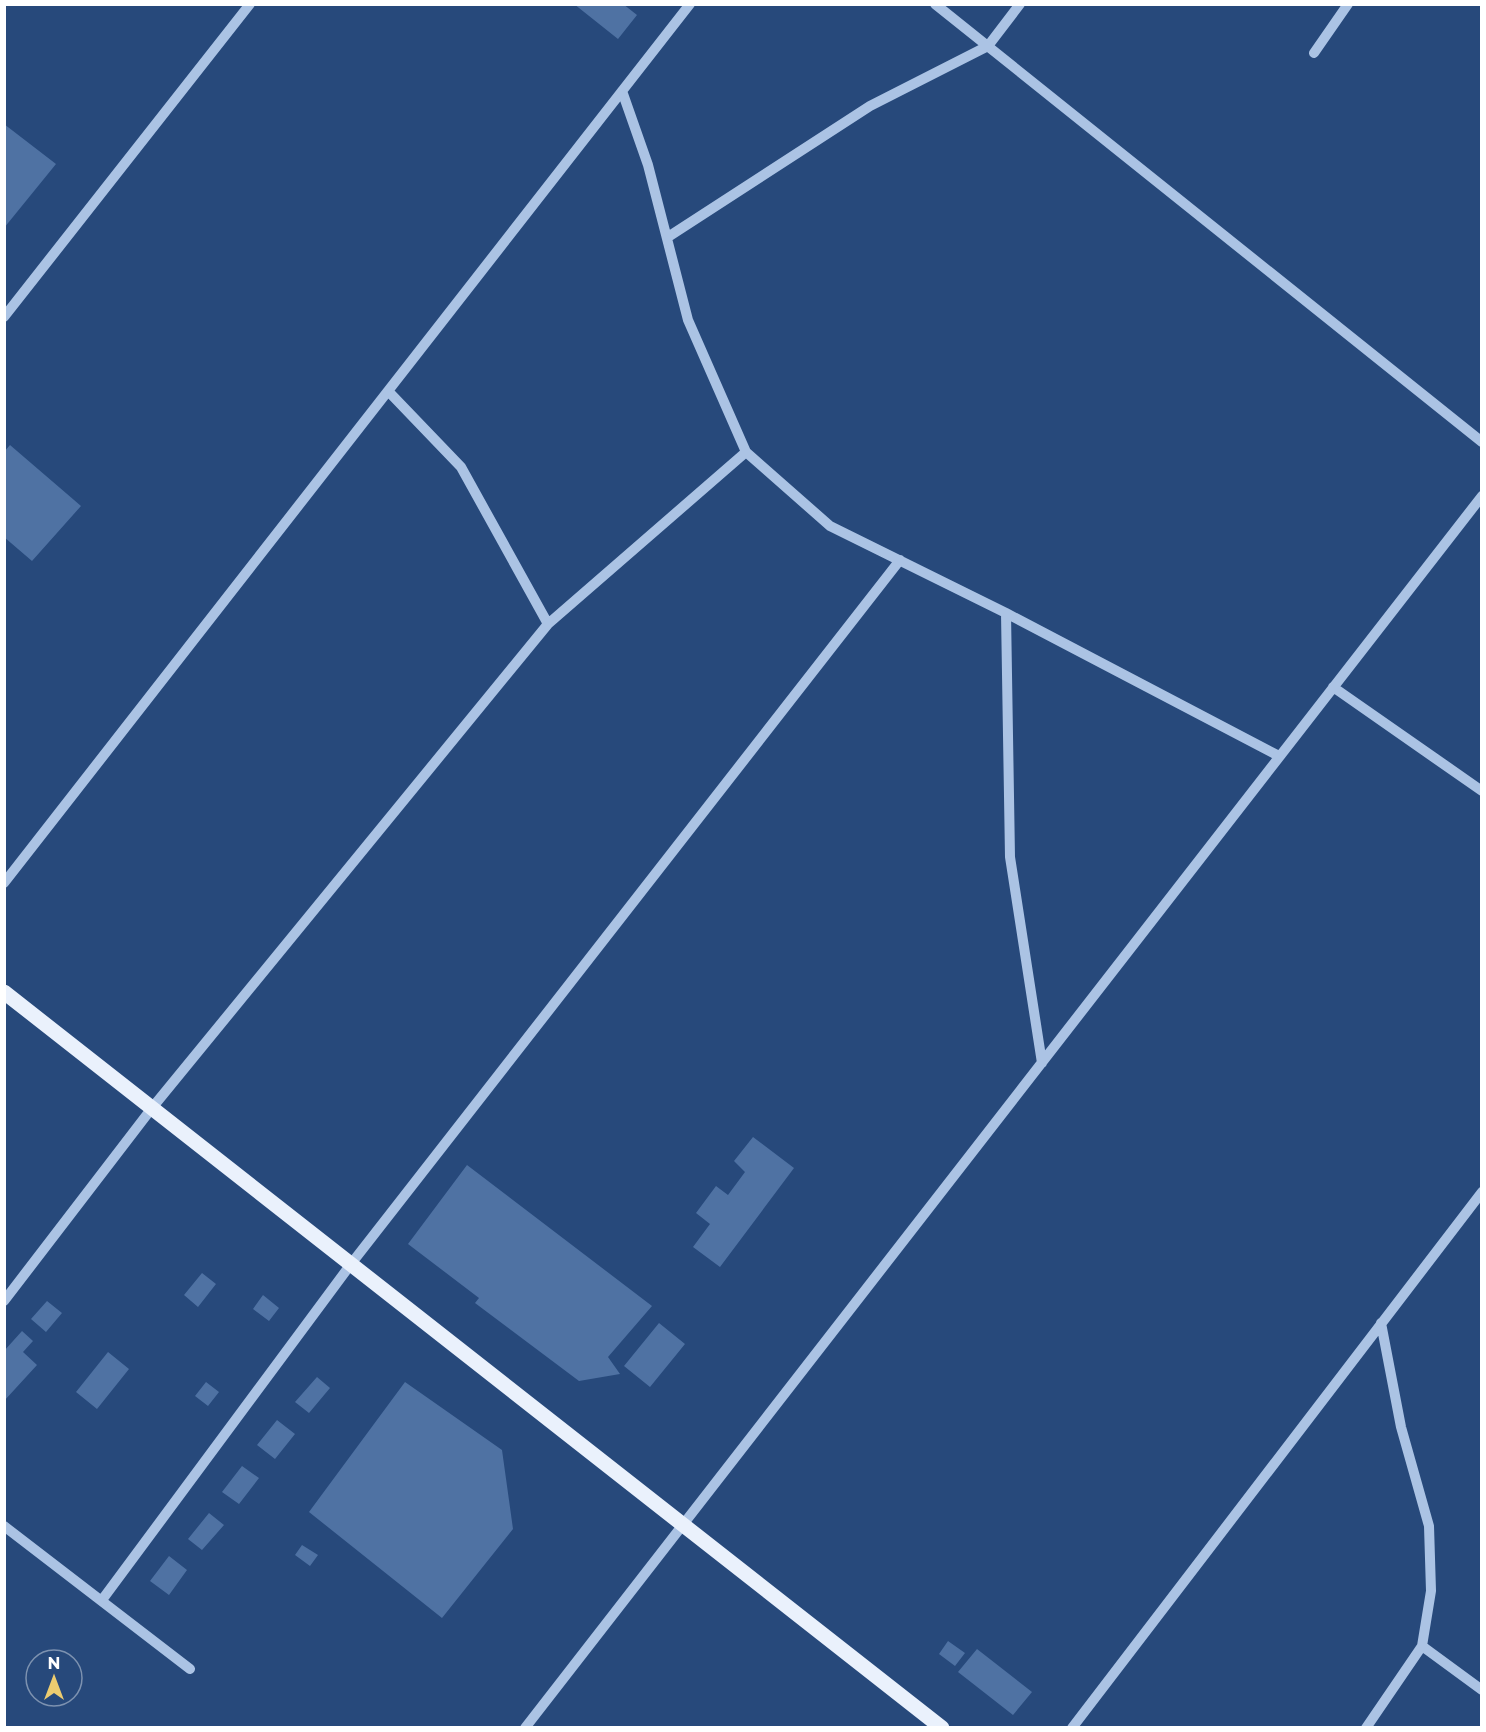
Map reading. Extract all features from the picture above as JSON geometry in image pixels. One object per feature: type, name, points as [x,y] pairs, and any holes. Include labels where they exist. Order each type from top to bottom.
[{"type":"main road","points":[[4,992],[942,1728]]},
{"type":"street","points":[[4,317],[250,4]]},
{"type":"street","points":[[4,883],[690,4]]},
{"type":"street","points":[[935,4],[1482,442]]},
{"type":"street","points":[[668,237],[870,106],[988,46],[1020,4]]},
{"type":"street","points":[[1314,53],[1348,4]]},
{"type":"street","points":[[622,91],[648,165],[688,320],[746,452],[830,526],[1006,613],[1279,756]]},
{"type":"street","points":[[389,392],[461,467],[548,624]]},
{"type":"street","points":[[4,1301],[153,1108],[548,624],[746,452]]},
{"type":"street","points":[[525,1728],[1480,500]]},
{"type":"street","points":[[102,1600],[351,1264],[900,560]]},
{"type":"street","points":[[1006,613],[1010,857],[1042,1063]]},
{"type":"street","points":[[1333,687],[1482,791]]},
{"type":"street","points":[[1071,1728],[1482,1192]]},
{"type":"street","points":[[1366,1728],[1422,1646],[1431,1591],[1429,1526],[1401,1427],[1381,1323]]},
{"type":"street","points":[[4,1526],[190,1669]]},
{"type":"street","points":[[1422,1646],[1482,1689]]},
{"type":"building","points":[[574,4],[623,4],[637,15],[618,39]]},
{"type":"building","points":[[4,124],[56,164],[4,228]]},
{"type":"building","points":[[10,445],[81,506],[32,561],[4,537],[4,452]]},
{"type":"building","points":[[753,1137],[794,1168],[720,1267],[693,1247],[710,1224],[696,1213],[716,1186],[728,1195],[745,1172],[734,1161]]},
{"type":"building","points":[[467,1165],[652,1306],[608,1357],[620,1374],[579,1381],[475,1303],[479,1298],[408,1244]]},
{"type":"building","points":[[202,1273],[216,1284],[198,1307],[184,1295]]},
{"type":"building","points":[[263,1295],[279,1308],[269,1321],[253,1309]]},
{"type":"building","points":[[47,1301],[62,1313],[46,1332],[31,1319]]},
{"type":"building","points":[[659,1323],[685,1344],[650,1387],[624,1366]]},
{"type":"building","points":[[22,1331],[33,1341],[23,1352],[37,1365],[4,1401],[4,1351]]},
{"type":"building","points":[[108,1352],[129,1369],[97,1409],[76,1392]]},
{"type":"building","points":[[317,1377],[330,1388],[309,1413],[295,1402]]},
{"type":"building","points":[[206,1382],[219,1392],[208,1406],[195,1396]]},
{"type":"building","points":[[405,1382],[502,1450],[513,1529],[442,1618],[309,1512]]},
{"type":"building","points":[[277,1420],[295,1434],[275,1459],[257,1445]]},
{"type":"building","points":[[242,1466],[259,1478],[239,1504],[222,1492]]},
{"type":"building","points":[[209,1513],[224,1525],[202,1550],[188,1539]]},
{"type":"building","points":[[302,1545],[318,1555],[310,1566],[295,1555]]},
{"type":"building","points":[[169,1556],[187,1570],[169,1595],[150,1581]]},
{"type":"building","points":[[948,1641],[965,1653],[955,1666],[939,1654]]},
{"type":"building","points":[[977,1649],[1032,1692],[1013,1715],[958,1672]]}]
